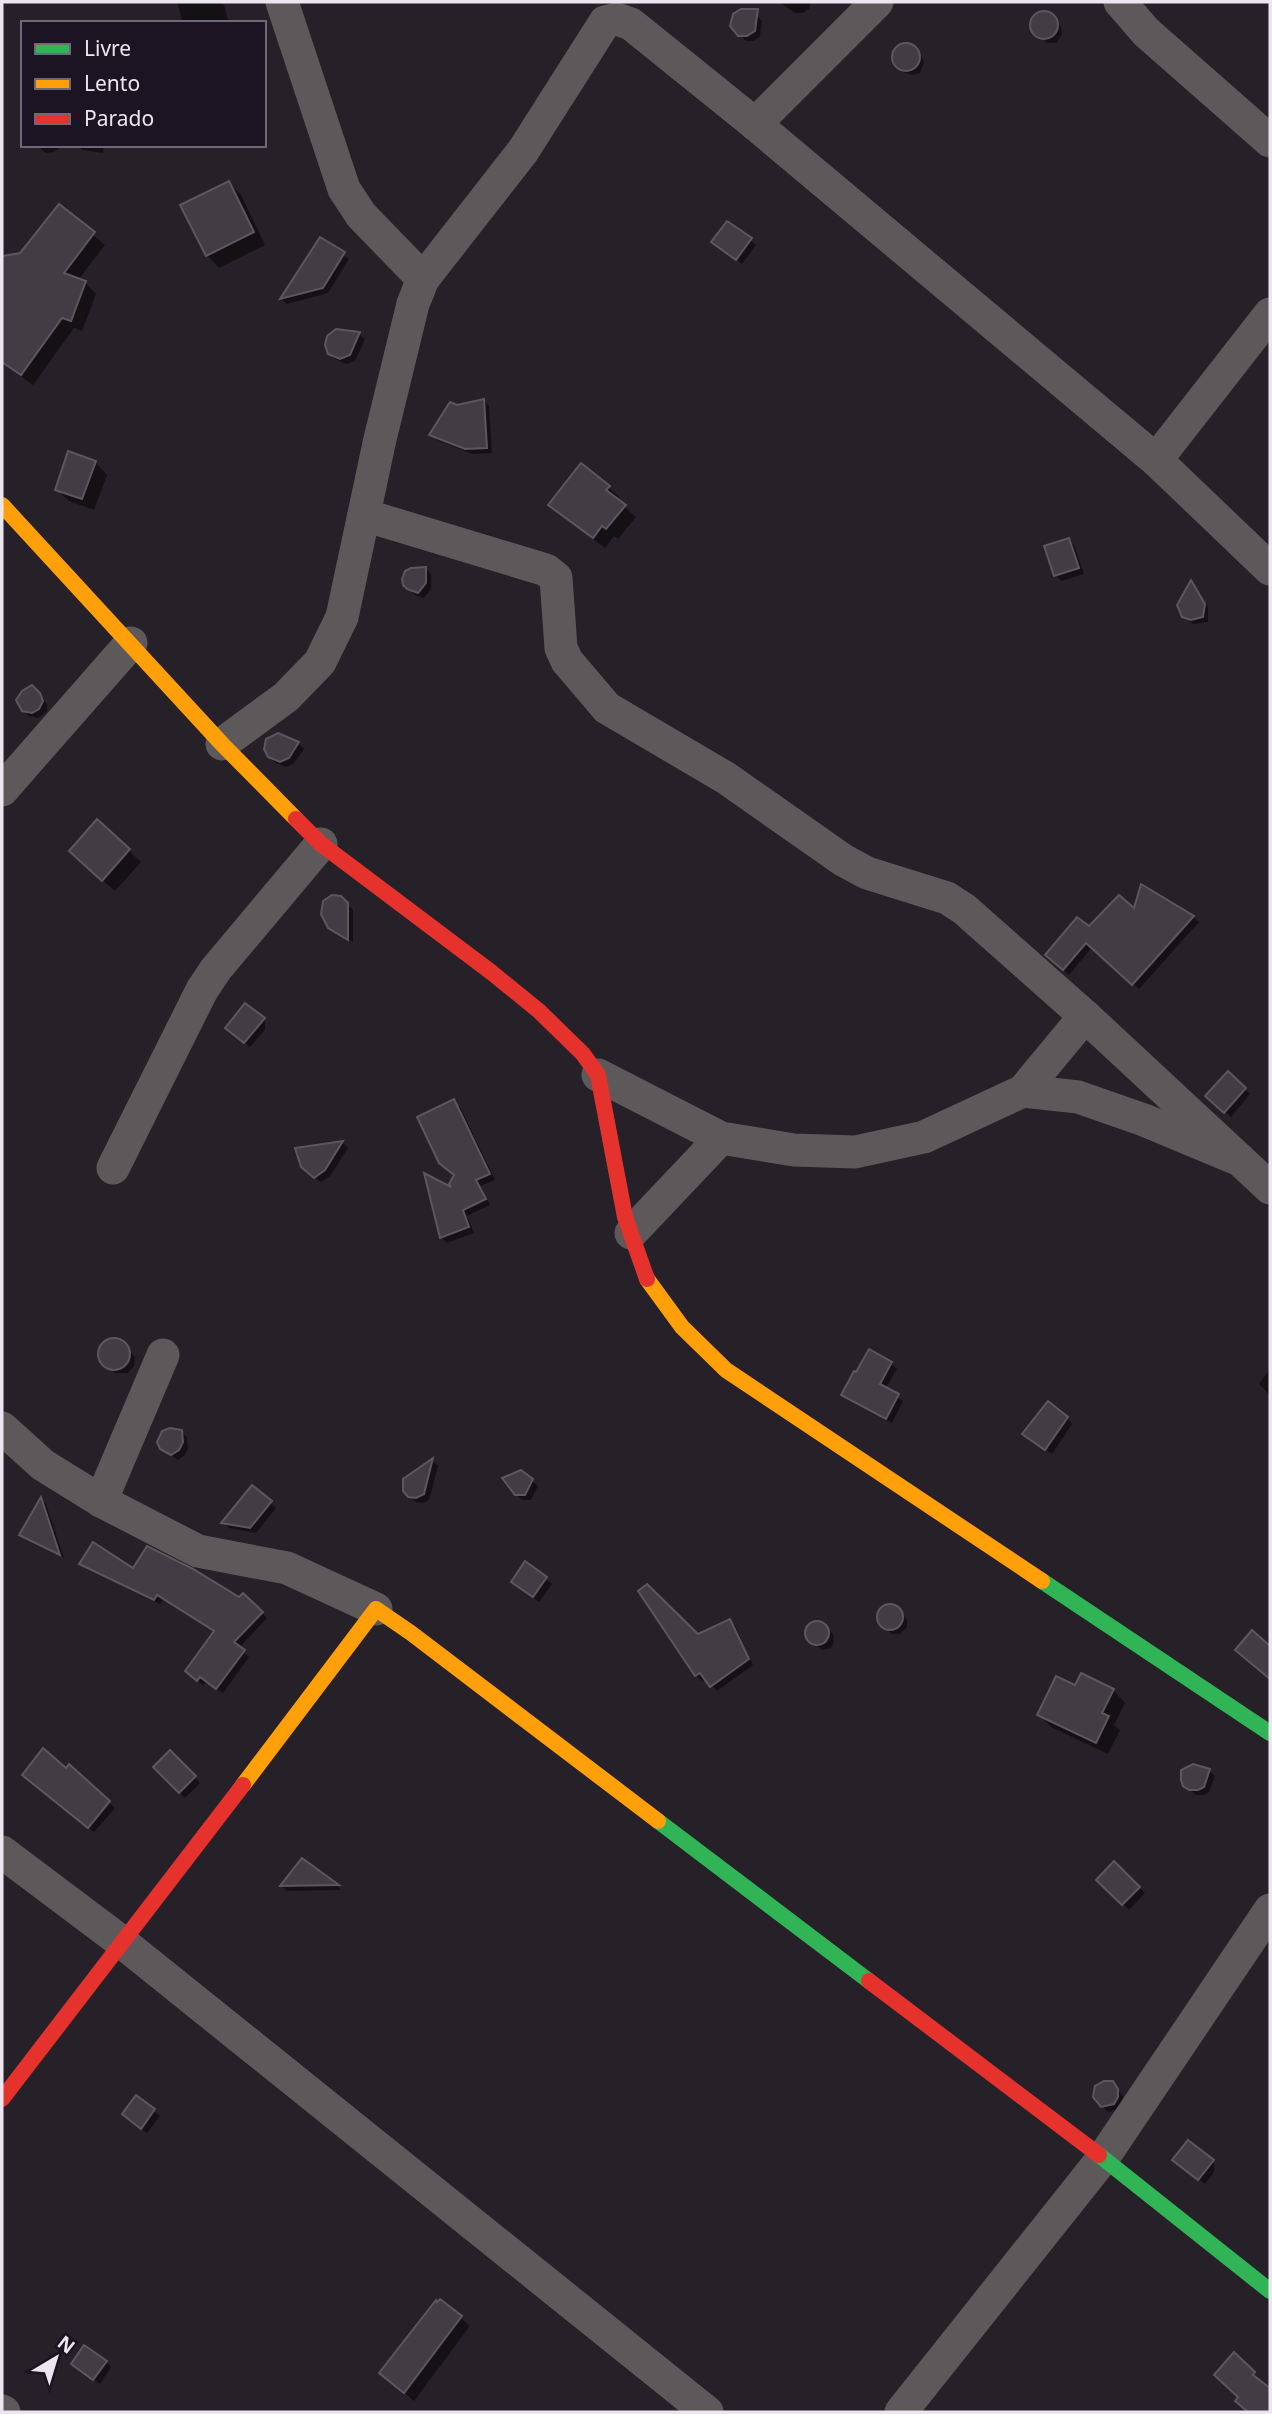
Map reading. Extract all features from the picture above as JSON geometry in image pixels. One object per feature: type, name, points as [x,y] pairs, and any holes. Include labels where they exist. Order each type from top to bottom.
[{"type":"street","points":[[282,2],[344,189],[361,215],[423,279]]},
{"type":"street","points":[[755,124],[877,2]]},
{"type":"street","points":[[1120,2],[1146,32],[1270,141]]},
{"type":"street","points":[[222,744],[286,697],[320,662],[342,617],[413,304],[423,279],[523,151],[605,22],[617,19],[631,24],[755,124],[1156,460],[1270,569]]},
{"type":"street","points":[[1156,460],[1270,314]]},
{"type":"street","points":[[2,505],[222,744],[321,844],[540,1011],[583,1054],[598,1075],[625,1217],[648,1280],[682,1327],[726,1370],[1270,1733]]},
{"type":"street","points":[[364,514],[546,570],[556,578],[561,648],[567,661],[607,708],[726,778],[843,860],[867,873],[947,898],[964,909],[1085,1016],[1270,1188]]},
{"type":"street","points":[[2,790],[131,643]]},
{"type":"street","points":[[113,1168],[202,990],[216,969],[321,844]]},
{"type":"street","points":[[598,1075],[721,1138],[794,1150],[855,1152],[924,1137],[1023,1091],[1085,1016]]},
{"type":"street","points":[[1023,1091],[1078,1097],[1144,1120],[1240,1160]]},
{"type":"street","points":[[631,1233],[721,1138]]},
{"type":"street","points":[[101,1501],[163,1355]]},
{"type":"street","points":[[2,1428],[43,1465],[101,1501],[198,1551],[287,1568],[376,1609],[1103,2158],[1270,2291]]},
{"type":"street","points":[[2,2099],[376,1609]]},
{"type":"street","points":[[2,1852],[123,1943],[708,2412]]},
{"type":"street","points":[[901,2412],[1103,2158],[1270,1910]]},
{"type":"building","points":[[741,9],[758,9],[755,31],[747,36],[738,36],[730,26],[733,14]]},
{"type":"building","points":[[1044,11],[1054,15],[1058,25],[1054,35],[1044,39],[1034,35],[1030,25],[1034,15]]},
{"type":"building","points":[[906,43],[916,47],[920,57],[916,67],[906,71],[896,67],[892,57],[896,47]]},
{"type":"building","points":[[229,181],[254,232],[206,256],[180,205]]},
{"type":"building","points":[[59,204],[95,232],[64,273],[86,281],[71,321],[62,318],[21,375],[2,362],[2,256],[20,253]]},
{"type":"building","points":[[727,221],[752,238],[736,260],[711,242]]},
{"type":"building","points":[[320,237],[345,252],[323,288],[280,299]]},
{"type":"building","points":[[336,329],[360,332],[350,355],[340,359],[328,354],[325,345],[327,336]]},
{"type":"building","points":[[484,399],[487,448],[465,449],[429,435],[450,402],[457,405]]},
{"type":"building","points":[[68,451],[96,461],[82,499],[55,490]]},
{"type":"building","points":[[581,463],[610,486],[606,490],[626,505],[606,529],[602,526],[593,538],[548,505]]},
{"type":"building","points":[[1069,538],[1079,568],[1054,576],[1044,546]]},
{"type":"building","points":[[426,567],[426,583],[418,593],[403,585],[405,571]]},
{"type":"building","points":[[1191,580],[1205,604],[1203,617],[1191,620],[1182,617],[1177,605]]},
{"type":"building","points":[[32,685],[43,701],[39,709],[32,713],[22,711],[16,700],[22,691]]},
{"type":"building","points":[[278,733],[299,742],[289,758],[280,762],[268,757],[264,749],[266,739]]},
{"type":"building","points":[[97,819],[130,849],[102,881],[69,851]]},
{"type":"building","points":[[1141,884],[1194,916],[1132,985],[1086,943],[1063,970],[1045,955],[1077,917],[1089,926],[1119,895],[1134,908]]},
{"type":"building","points":[[332,895],[341,896],[348,903],[348,940],[328,928],[321,914],[323,901]]},
{"type":"building","points":[[245,1003],[265,1018],[244,1043],[225,1028]]},
{"type":"building","points":[[1228,1071],[1246,1088],[1224,1113],[1205,1096]]},
{"type":"building","points":[[454,1099],[490,1174],[476,1180],[486,1199],[463,1210],[469,1227],[440,1238],[424,1173],[451,1187],[449,1184],[454,1175],[439,1163],[417,1117]]},
{"type":"building","points":[[343,1141],[325,1170],[314,1178],[301,1167],[295,1148]]},
{"type":"building","points":[[114,1338],[125,1343],[130,1354],[125,1365],[114,1370],[103,1365],[98,1354],[103,1343]]},
{"type":"building","points":[[869,1349],[892,1362],[880,1384],[899,1394],[886,1419],[841,1395]]},
{"type":"building","points":[[1048,1401],[1068,1417],[1045,1450],[1022,1434]]},
{"type":"building","points":[[170,1428],[182,1430],[183,1442],[179,1450],[171,1455],[160,1449],[157,1442],[162,1431]]},
{"type":"building","points":[[433,1458],[424,1494],[416,1498],[408,1497],[403,1491],[403,1479]]},
{"type":"building","points":[[521,1470],[533,1479],[525,1495],[515,1495],[502,1478]]},
{"type":"building","points":[[252,1485],[272,1501],[250,1528],[221,1523]]},
{"type":"building","points":[[41,1497],[60,1555],[19,1535]]},
{"type":"building","points":[[93,1542],[133,1568],[147,1546],[193,1569],[239,1597],[243,1593],[263,1612],[234,1642],[245,1650],[216,1689],[200,1677],[197,1681],[185,1671],[214,1631],[157,1595],[154,1600],[79,1564]]},
{"type":"building","points":[[525,1561],[547,1577],[533,1597],[511,1582]]},
{"type":"building","points":[[647,1584],[698,1634],[730,1619],[749,1659],[710,1687],[700,1673],[695,1676],[638,1591]]},
{"type":"building","points":[[890,1604],[899,1608],[903,1617],[899,1626],[890,1630],[881,1626],[877,1617],[881,1608]]},
{"type":"building","points":[[817,1621],[826,1624],[829,1633],[826,1642],[817,1645],[808,1642],[805,1633],[808,1624]]},
{"type":"building","points":[[1252,1630],[1270,1646],[1270,1679],[1235,1650]]},
{"type":"building","points":[[1081,1673],[1114,1689],[1102,1713],[1109,1716],[1096,1743],[1037,1715],[1056,1676],[1075,1685]]},
{"type":"building","points":[[43,1748],[66,1768],[69,1764],[110,1801],[88,1828],[22,1775]]},
{"type":"building","points":[[170,1750],[196,1776],[179,1793],[153,1767]]},
{"type":"building","points":[[1193,1764],[1210,1769],[1204,1787],[1198,1790],[1189,1790],[1183,1786],[1181,1780],[1181,1770]]},
{"type":"building","points":[[302,1858],[339,1885],[280,1886]]},
{"type":"building","points":[[1114,1861],[1140,1887],[1122,1905],[1096,1880]]},
{"type":"building","points":[[1104,2081],[1113,2081],[1118,2089],[1118,2097],[1114,2104],[1101,2107],[1093,2097],[1095,2086]]},
{"type":"building","points":[[136,2095],[155,2109],[141,2129],[122,2114]]},
{"type":"building","points":[[1188,2140],[1214,2160],[1198,2180],[1172,2160]]},
{"type":"building","points":[[440,2299],[462,2316],[404,2393],[379,2373],[436,2300],[437,2302]]},
{"type":"building","points":[[84,2345],[107,2361],[93,2380],[71,2364]]},
{"type":"building","points":[[1234,2352],[1255,2372],[1253,2375],[1270,2388],[1270,2412],[1248,2412],[1235,2401],[1238,2397],[1214,2375]]},
{"type":"traffic: fast","points":[[1042,1581],[1270,1733]]},
{"type":"traffic: fast","points":[[658,1821],[869,1981]]},
{"type":"traffic: fast","points":[[1099,2155],[1270,2291]]},
{"type":"traffic: slow","points":[[2,505],[222,744],[296,819]]},
{"type":"traffic: slow","points":[[647,1279],[682,1327],[726,1370],[1042,1581]]},
{"type":"traffic: slow","points":[[243,1785],[376,1609],[658,1821]]},
{"type":"traffic: jam","points":[[296,819],[321,844],[539,1011],[583,1054],[598,1075],[625,1217],[647,1279]]},
{"type":"traffic: jam","points":[[2,2099],[243,1785]]},
{"type":"traffic: jam","points":[[869,1981],[1099,2155]]}]
